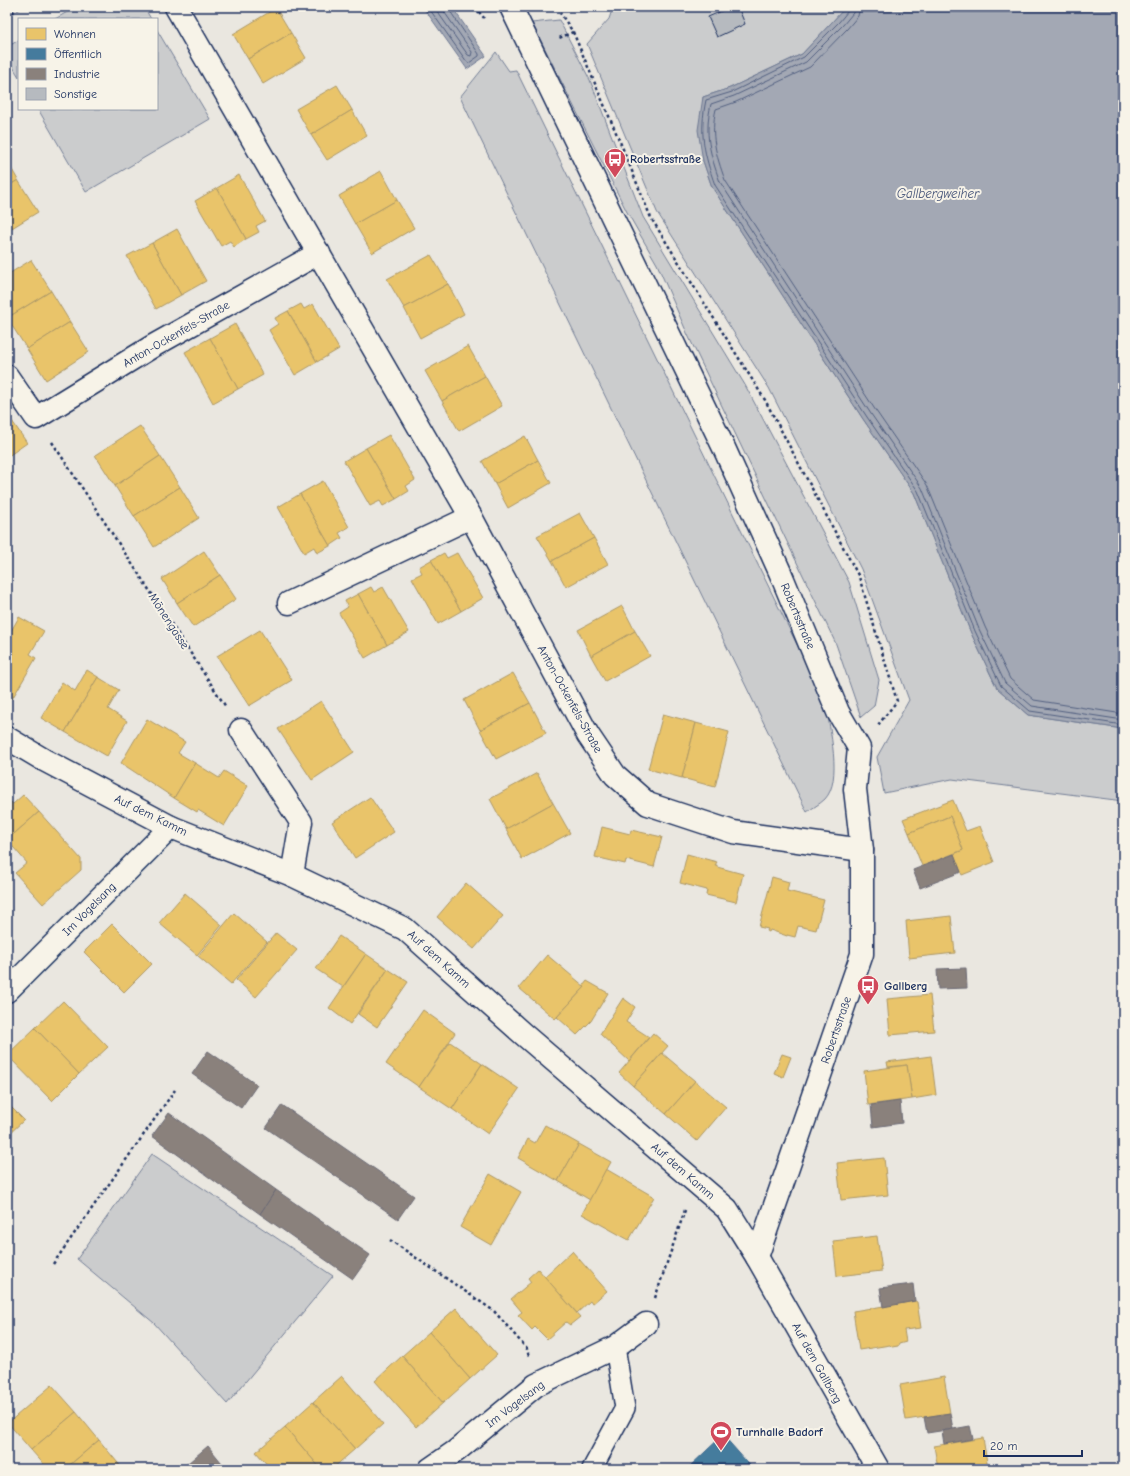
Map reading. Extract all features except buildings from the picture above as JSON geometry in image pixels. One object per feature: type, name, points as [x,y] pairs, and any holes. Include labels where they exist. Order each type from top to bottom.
[{"type":"street","name":"Anton-Ockenfels-Straße","points":[[176,7],[471,517],[588,735],[615,775],[648,804],[733,832],[862,850]]},
{"type":"street","name":"Robertsstraße","points":[[511,7],[724,448],[780,572],[838,712],[859,748],[854,789],[862,850],[862,954],[757,1257]]},
{"type":"street","name":"Anton-Ockenfels-Straße","points":[[36,418],[153,346],[319,253]]},
{"type":"street","points":[[7,376],[36,418]]},
{"type":"street","points":[[289,603],[471,517]]},
{"type":"street","points":[[241,730],[301,822],[292,875]]},
{"type":"street","name":"Auf dem Kamm","points":[[7,738],[44,760],[171,827],[292,875],[406,929],[522,1034],[727,1209],[757,1257]]},
{"type":"street","name":"Im Vogelsang","points":[[7,991],[171,827]]},
{"type":"street","name":"Auf dem Gallberg","points":[[757,1257],[878,1469]]},
{"type":"street","name":"Im Vogelsang","points":[[430,1469],[456,1451],[536,1385],[615,1347],[646,1324]]},
{"type":"lane","points":[[592,1469],[625,1408],[615,1347]]},
{"type":"path","points":[[7,16],[21,7]]},
{"type":"path","points":[[573,32],[651,218],[765,400],[859,577],[897,701],[859,748]]},
{"type":"path","name":"Mönengasse","points":[[36,418],[241,730]]},
{"type":"path","points":[[53,1264],[175,1090]]},
{"type":"path","points":[[646,1324],[694,1182]]},
{"type":"path","points":[[390,1240],[494,1311],[526,1349],[536,1385]]},
{"type":"shaded area","points":[[76,7],[144,7],[150,18],[57,18]]},
{"type":"shaded area","points":[[613,7],[846,7],[802,54],[730,88],[703,97],[703,161],[712,187],[863,419],[914,493],[971,633],[997,688],[1028,715],[1123,729],[1123,801],[952,779],[884,793],[877,757],[909,700],[861,569],[769,388],[657,212],[587,44],[609,19]]},
{"type":"shaded area","points":[[559,20],[590,80],[643,217],[745,385],[849,582],[879,680],[874,706],[861,717],[836,644],[687,333],[657,264],[627,212],[532,23]]},
{"type":"shaded area","points":[[158,32],[210,119],[86,192],[39,110],[158,110]]},
{"type":"shaded area","points":[[18,41],[18,75],[7,57],[7,47]]},
{"type":"shaded area","points":[[496,52],[509,71],[516,70],[826,704],[832,740],[834,767],[833,780],[825,799],[807,812],[460,97]]},
{"type":"shaded area","points":[[152,1154],[333,1276],[227,1404],[154,1323],[77,1259]]},
{"type":"water","points":[[423,7],[452,7],[486,56],[467,69]]},
{"type":"water","name":"Gallbergweiher","points":[[846,7],[1123,7],[1123,729],[1028,715],[997,688],[971,633],[914,493],[863,419],[712,187],[703,161],[698,130],[703,97],[730,88],[802,54]]},
{"type":"place","name":"Robertsstraße","points":[[615,178]]},
{"type":"place","name":"Gallberg","points":[[868,1006]]},
{"type":"place","name":"Turnhalle Badorf","points":[[721,1452]]}]
